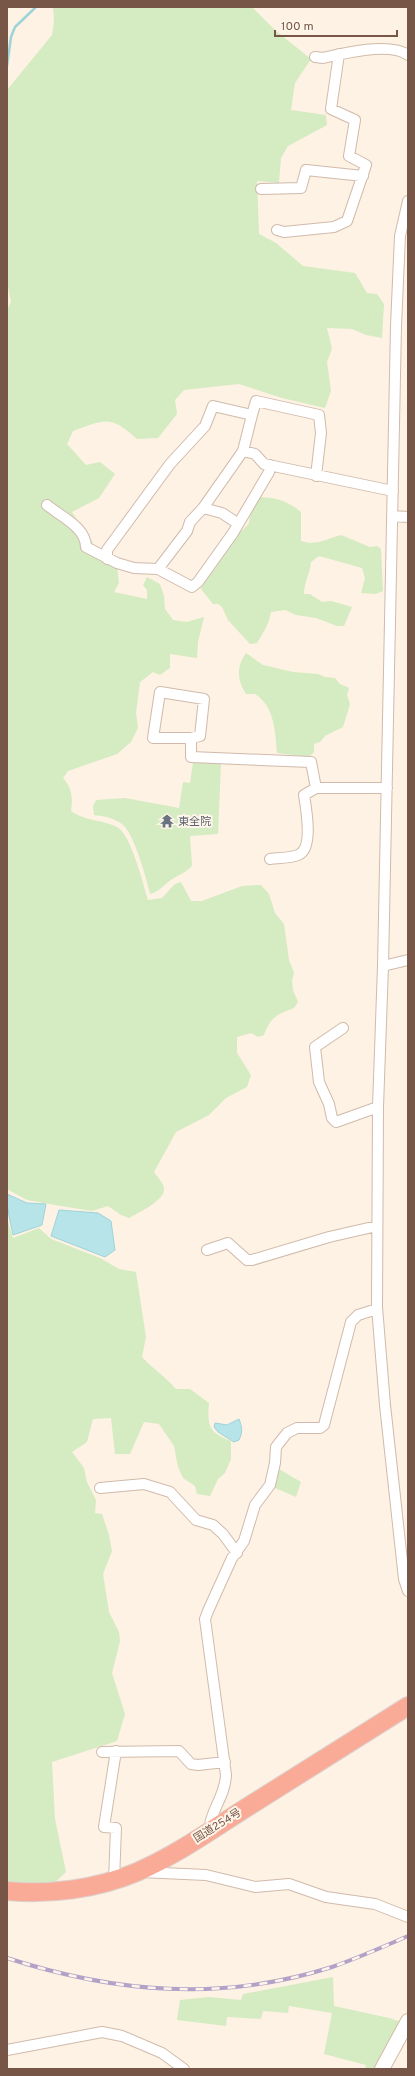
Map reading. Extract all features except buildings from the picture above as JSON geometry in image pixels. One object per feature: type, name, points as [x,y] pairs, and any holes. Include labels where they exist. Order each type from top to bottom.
[{"type":"highway","name":"国道254号","points":[[7,1891],[23,1893],[82,1888],[114,1880],[137,1872],[209,1830],[408,1706]]},
{"type":"street","points":[[314,57],[323,58],[339,54],[379,49],[402,51],[408,55]]},
{"type":"street","points":[[277,230],[284,232],[334,227],[347,221],[363,176],[366,165],[349,156],[355,120],[331,109],[339,54]]},
{"type":"street","points":[[262,189],[301,188],[306,170],[363,176]]},
{"type":"street","points":[[408,200],[396,326],[383,966],[378,1107],[377,1226],[377,1309],[404,1580],[408,1592]]},
{"type":"street","points":[[158,569],[187,531],[190,522],[203,508],[243,451],[256,401],[319,415],[322,433],[316,476]]},
{"type":"street","points":[[107,559],[107,550],[170,464],[205,426],[213,406],[252,415]]},
{"type":"street","points":[[243,451],[255,454],[264,464],[393,491]]},
{"type":"street","points":[[46,505],[73,523],[86,539],[86,547],[107,559],[134,568],[158,569],[192,586],[198,582],[233,533],[237,523],[269,472],[270,465]]},
{"type":"street","points":[[203,508],[222,513],[237,523]]},
{"type":"street","points":[[392,516],[408,517]]},
{"type":"street","points":[[160,692],[204,699],[200,736],[191,738],[153,738],[160,692]]},
{"type":"street","points":[[191,738],[192,757],[311,762],[316,788]]},
{"type":"street","points":[[270,859],[299,855],[305,849],[308,826],[304,795],[316,788],[387,788]]},
{"type":"street","points":[[383,966],[408,960]]},
{"type":"street","points":[[343,1028],[315,1048],[319,1082],[329,1104],[332,1118],[336,1122],[378,1107]]},
{"type":"street","points":[[207,1250],[228,1243],[247,1260],[252,1260],[329,1236],[377,1226]]},
{"type":"street","points":[[209,1830],[212,1814],[226,1787],[225,1762],[205,1619],[221,1581],[244,1541],[255,1505],[270,1485],[275,1463],[276,1447],[287,1433],[297,1428],[320,1428],[324,1425],[351,1322],[358,1315],[377,1309]]},
{"type":"street","points":[[100,1488],[144,1484],[170,1492],[196,1520],[212,1525],[223,1534],[237,1553]]},
{"type":"street","points":[[102,1752],[170,1750],[183,1753],[191,1764],[198,1765],[225,1762]]},
{"type":"street","points":[[114,1880],[116,1828],[104,1827],[116,1751]]},
{"type":"street","points":[[137,1872],[148,1874],[206,1875],[254,1887],[289,1884],[326,1897],[375,1904],[408,1917]]},
{"type":"street","points":[[382,2069],[408,2021]]},
{"type":"street","points":[[7,2050],[102,2032],[122,2036],[162,2053],[184,2069]]},
{"type":"green space","points":[[53,7],[252,7],[276,31],[311,59],[295,83],[291,110],[326,115],[327,125],[288,146],[281,158],[279,183],[257,181],[259,234],[276,243],[303,266],[355,273],[367,293],[377,294],[384,304],[382,338],[366,335],[352,329],[327,328],[332,349],[327,362],[331,391],[325,408],[282,398],[239,384],[184,390],[175,400],[177,414],[158,438],[137,439],[121,426],[114,423],[100,422],[73,431],[67,444],[86,465],[100,462],[115,474],[99,498],[72,512],[108,565],[117,566],[119,583],[114,592],[147,599],[147,590],[143,585],[147,577],[160,584],[164,596],[165,609],[173,620],[187,622],[204,617],[198,642],[197,658],[170,654],[170,668],[160,675],[153,672],[140,682],[136,713],[138,728],[131,742],[117,754],[68,771],[63,778],[71,793],[71,811],[83,817],[111,824],[122,831],[132,849],[148,900],[162,898],[175,884],[181,882],[191,901],[202,901],[242,886],[261,885],[269,894],[275,913],[284,924],[289,960],[294,973],[292,981],[293,990],[298,1002],[294,1008],[275,1017],[269,1024],[264,1035],[258,1037],[251,1033],[237,1037],[237,1053],[251,1075],[247,1087],[226,1098],[209,1115],[176,1132],[154,1172],[164,1188],[161,1197],[151,1206],[129,1218],[121,1215],[108,1206],[92,1211],[55,1205],[27,1200],[7,1189],[7,310],[11,302],[7,282],[7,90],[52,35],[54,21]]},
{"type":"green space","points":[[260,497],[282,501],[292,505],[301,512],[301,541],[311,543],[341,535],[370,547],[377,546],[381,549],[383,591],[376,594],[361,593],[365,578],[362,568],[319,556],[311,562],[304,594],[310,594],[322,602],[331,601],[352,607],[344,626],[337,626],[316,618],[296,615],[285,610],[271,612],[264,632],[257,643],[250,644],[228,620],[222,607],[218,604],[213,604],[201,589],[206,578],[215,569],[236,533],[243,530],[249,523],[251,506]]},
{"type":"green space","points":[[246,653],[263,665],[293,672],[318,674],[325,677],[335,678],[340,684],[349,688],[347,695],[350,704],[343,727],[325,736],[320,742],[314,744],[314,752],[309,757],[277,753],[273,720],[267,706],[262,699],[255,694],[246,694],[239,679],[239,668]]},
{"type":"green space","name":"東全院","points":[[193,763],[221,763],[218,834],[190,836],[192,866],[157,891],[150,894],[140,858],[127,830],[123,825],[113,819],[94,815],[93,806],[96,800],[125,798],[179,808],[183,782],[190,783]]},
{"type":"green space","points":[[7,1218],[13,1238],[39,1228],[51,1239],[100,1258],[119,1269],[136,1272],[146,1337],[142,1357],[176,1389],[190,1389],[209,1403],[208,1418],[211,1428],[218,1435],[231,1441],[231,1459],[225,1473],[218,1479],[210,1496],[197,1494],[195,1486],[183,1478],[178,1467],[174,1446],[159,1424],[144,1422],[130,1454],[115,1454],[111,1418],[93,1419],[87,1442],[72,1452],[84,1468],[87,1482],[96,1500],[95,1513],[102,1514],[109,1535],[112,1551],[103,1574],[109,1612],[119,1632],[120,1641],[112,1673],[125,1714],[117,1741],[52,1762],[55,1819],[66,1872],[51,1886],[7,1886]]},
{"type":"green space","points":[[279,1469],[301,1482],[296,1497],[273,1487]]},
{"type":"green space","points":[[333,1977],[334,2006],[401,2022],[377,2069],[365,2069],[366,2065],[324,2054],[332,2013],[289,2006],[288,2013],[263,2011],[261,2019],[227,2017],[226,2026],[177,2020],[180,2000],[209,1997],[241,2000],[243,1994]]},
{"type":"water","points":[[7,1194],[27,1203],[46,1204],[42,1225],[13,1235],[8,1210]]},
{"type":"water","points":[[59,1210],[98,1213],[111,1221],[115,1250],[105,1257],[51,1236]]},
{"type":"water","points":[[239,1419],[242,1432],[239,1440],[234,1442],[218,1432],[214,1427],[215,1423],[227,1425]]},
{"type":"waterway","points":[[7,66],[11,37],[15,27],[36,7]]},
{"type":"railway","points":[[7,1958],[47,1970],[88,1979],[169,1989],[209,1989],[250,1985],[291,1978],[342,1964],[408,1936]]},
{"type":"place","name":"東全院","points":[[167,821]]}]
